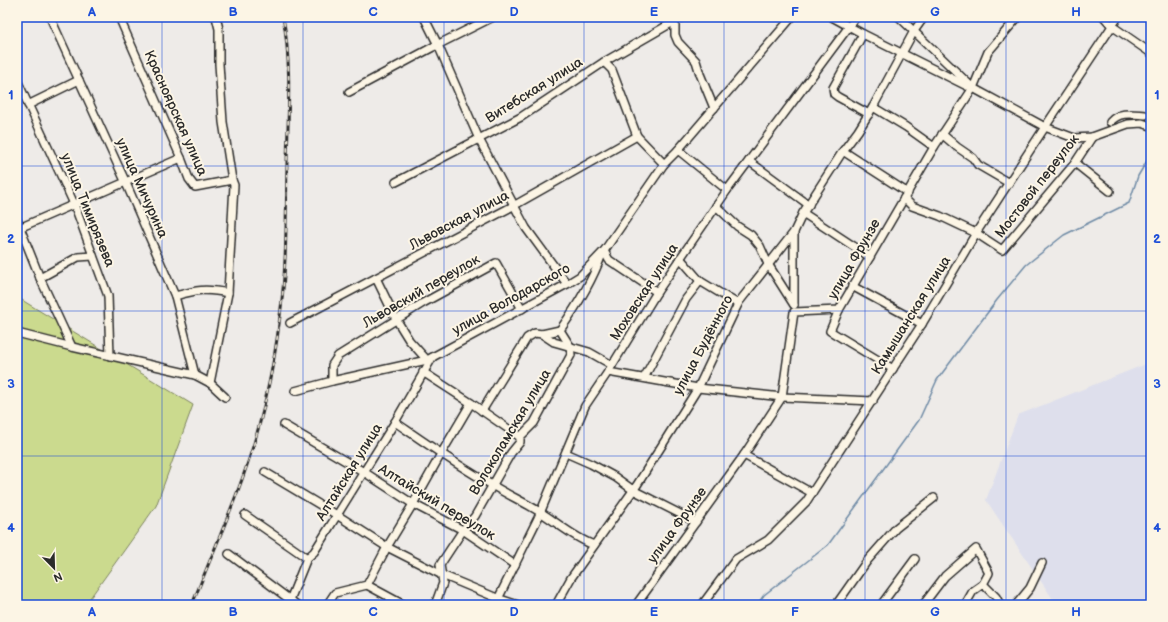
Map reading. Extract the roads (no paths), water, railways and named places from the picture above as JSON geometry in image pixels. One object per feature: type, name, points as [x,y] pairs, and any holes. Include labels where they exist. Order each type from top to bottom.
[{"type":"street","name":"улица Мичурина","points":[[50,17],[126,183],[175,296],[195,375]]},
{"type":"street","name":"Красноярская улица","points":[[119,17],[189,179],[195,187],[232,180]]},
{"type":"street","points":[[210,383],[228,293],[234,185],[223,122],[219,64],[219,29],[216,17]]},
{"type":"street","points":[[424,17],[479,138],[526,228],[567,284]]},
{"type":"street","points":[[349,92],[493,17]]},
{"type":"street","name":"Витебская улица","points":[[396,182],[521,116],[604,62],[682,17]]},
{"type":"street","name":"улица Володарского","points":[[295,391],[429,359],[580,276],[604,251],[664,164],[678,150],[792,17]]},
{"type":"street","points":[[832,17],[848,27],[973,88],[1045,127],[1074,138],[1092,137],[1131,124],[1142,123],[1151,126]]},
{"type":"street","name":"Моховская улица","points":[[496,602],[540,512],[585,406],[608,372],[657,292],[727,190],[856,17]]},
{"type":"street","points":[[899,17],[973,88]]},
{"type":"street","name":"улица Будённого","points":[[556,605],[571,578],[633,490],[698,388],[738,304],[794,232],[803,213],[871,111],[914,31],[924,17]]},
{"type":"street","name":"улица Фрунзе","points":[[636,605],[744,455],[782,397],[794,308],[839,310],[934,147],[973,88],[988,52],[1018,17]]},
{"type":"street","points":[[1104,17],[1112,26],[1151,53]]},
{"type":"street","name":"Камышанская улица","points":[[702,605],[736,559],[768,540],[806,502],[922,324],[976,233],[1118,17]]},
{"type":"street","points":[[675,21],[675,35],[678,42],[696,61],[714,108]]},
{"type":"street","points":[[863,34],[833,88],[834,94],[838,98],[906,127],[934,147]]},
{"type":"street","points":[[604,62],[612,70],[637,136],[664,164]]},
{"type":"street","points":[[28,105],[79,80]]},
{"type":"street","name":"улица Тимирязева","points":[[18,83],[74,204],[108,296],[110,356]]},
{"type":"street","points":[[1110,122],[1115,117],[1120,115],[1148,115]]},
{"type":"street","points":[[1131,124],[1137,119],[1148,115]]},
{"type":"street","points":[[942,134],[973,158],[978,165],[1009,183]]},
{"type":"street","name":"Львовская улица","points":[[290,323],[515,205],[637,136]]},
{"type":"street","name":"Мостовой переулок","points":[[976,233],[1002,250],[1076,163],[1092,137]]},
{"type":"street","points":[[678,150],[727,190]]},
{"type":"street","points":[[843,151],[906,195],[912,206],[940,216],[976,233]]},
{"type":"street","points":[[18,229],[181,158]]},
{"type":"street","points":[[749,161],[809,204]]},
{"type":"street","points":[[1076,163],[1110,191]]},
{"type":"street","points":[[716,206],[737,226],[751,235],[760,246],[768,264],[794,308]]},
{"type":"street","points":[[803,213],[870,257]]},
{"type":"street","points":[[17,220],[18,229],[72,347]]},
{"type":"street","points":[[794,232],[794,308]]},
{"type":"street","points":[[604,251],[609,260],[657,292]]},
{"type":"street","points":[[482,411],[527,338],[535,333],[542,334],[560,330],[577,307],[594,276],[604,251]]},
{"type":"street","points":[[40,278],[78,258],[93,256]]},
{"type":"street","points":[[680,258],[700,281],[738,304]]},
{"type":"street","name":"Львовский переулок","points":[[332,381],[332,365],[338,356],[396,319],[496,263],[522,309]]},
{"type":"street","points":[[376,278],[396,319],[409,340],[429,359]]},
{"type":"street","points":[[644,378],[686,300],[700,281]]},
{"type":"street","points":[[852,286],[922,324]]},
{"type":"street","points":[[175,296],[200,289],[228,293]]},
{"type":"street","points":[[839,310],[830,331],[893,369]]},
{"type":"street","points":[[560,330],[570,346]]},
{"type":"street","points":[[17,333],[195,375],[210,383],[225,397]]},
{"type":"street","points":[[542,334],[554,342],[589,352],[612,365]]},
{"type":"street","name":"Волоколамская улица","points":[[435,605],[443,583],[440,565],[474,516],[511,453],[520,442],[520,437],[534,423],[571,355],[570,346]]},
{"type":"street","name":"Алтайская улица","points":[[290,600],[307,558],[314,552],[395,422],[429,359]]},
{"type":"street","points":[[423,372],[520,437]]},
{"type":"street","points":[[608,372],[698,388],[782,397],[873,400]]},
{"type":"street","points":[[367,585],[387,546],[414,504],[471,403]]},
{"type":"street","points":[[395,422],[441,454],[492,486],[540,512],[570,533],[594,545]]},
{"type":"street","name":"Алтайский переулок","points":[[284,425],[364,472],[414,504],[463,530],[515,565]]},
{"type":"street","points":[[566,453],[603,470],[633,490],[696,522]]},
{"type":"street","points":[[744,455],[812,493]]},
{"type":"street","points":[[265,472],[387,546],[442,575],[496,602],[518,605]]},
{"type":"street","points":[[836,605],[867,561],[896,528],[934,498]]},
{"type":"street","points":[[245,515],[307,558]]},
{"type":"street","points":[[923,605],[945,576],[976,549],[989,573],[983,584],[973,591],[965,605]]},
{"type":"street","points":[[229,554],[297,605]]},
{"type":"street","points":[[881,605],[915,559]]},
{"type":"street","points":[[1016,605],[1030,588],[1042,563]]},
{"type":"street","points":[[983,584],[996,597],[1000,605]]},
{"type":"street","points":[[327,605],[335,593],[367,585],[404,605]]},
{"type":"waterway","points":[[757,605],[764,595],[828,545],[919,420],[937,380],[997,300],[1026,265],[1064,235],[1129,203],[1138,176],[1151,154]]},
{"type":"railway","points":[[192,605],[234,502],[252,450],[260,424],[276,347],[284,278],[289,108],[288,53],[283,17]]}]
